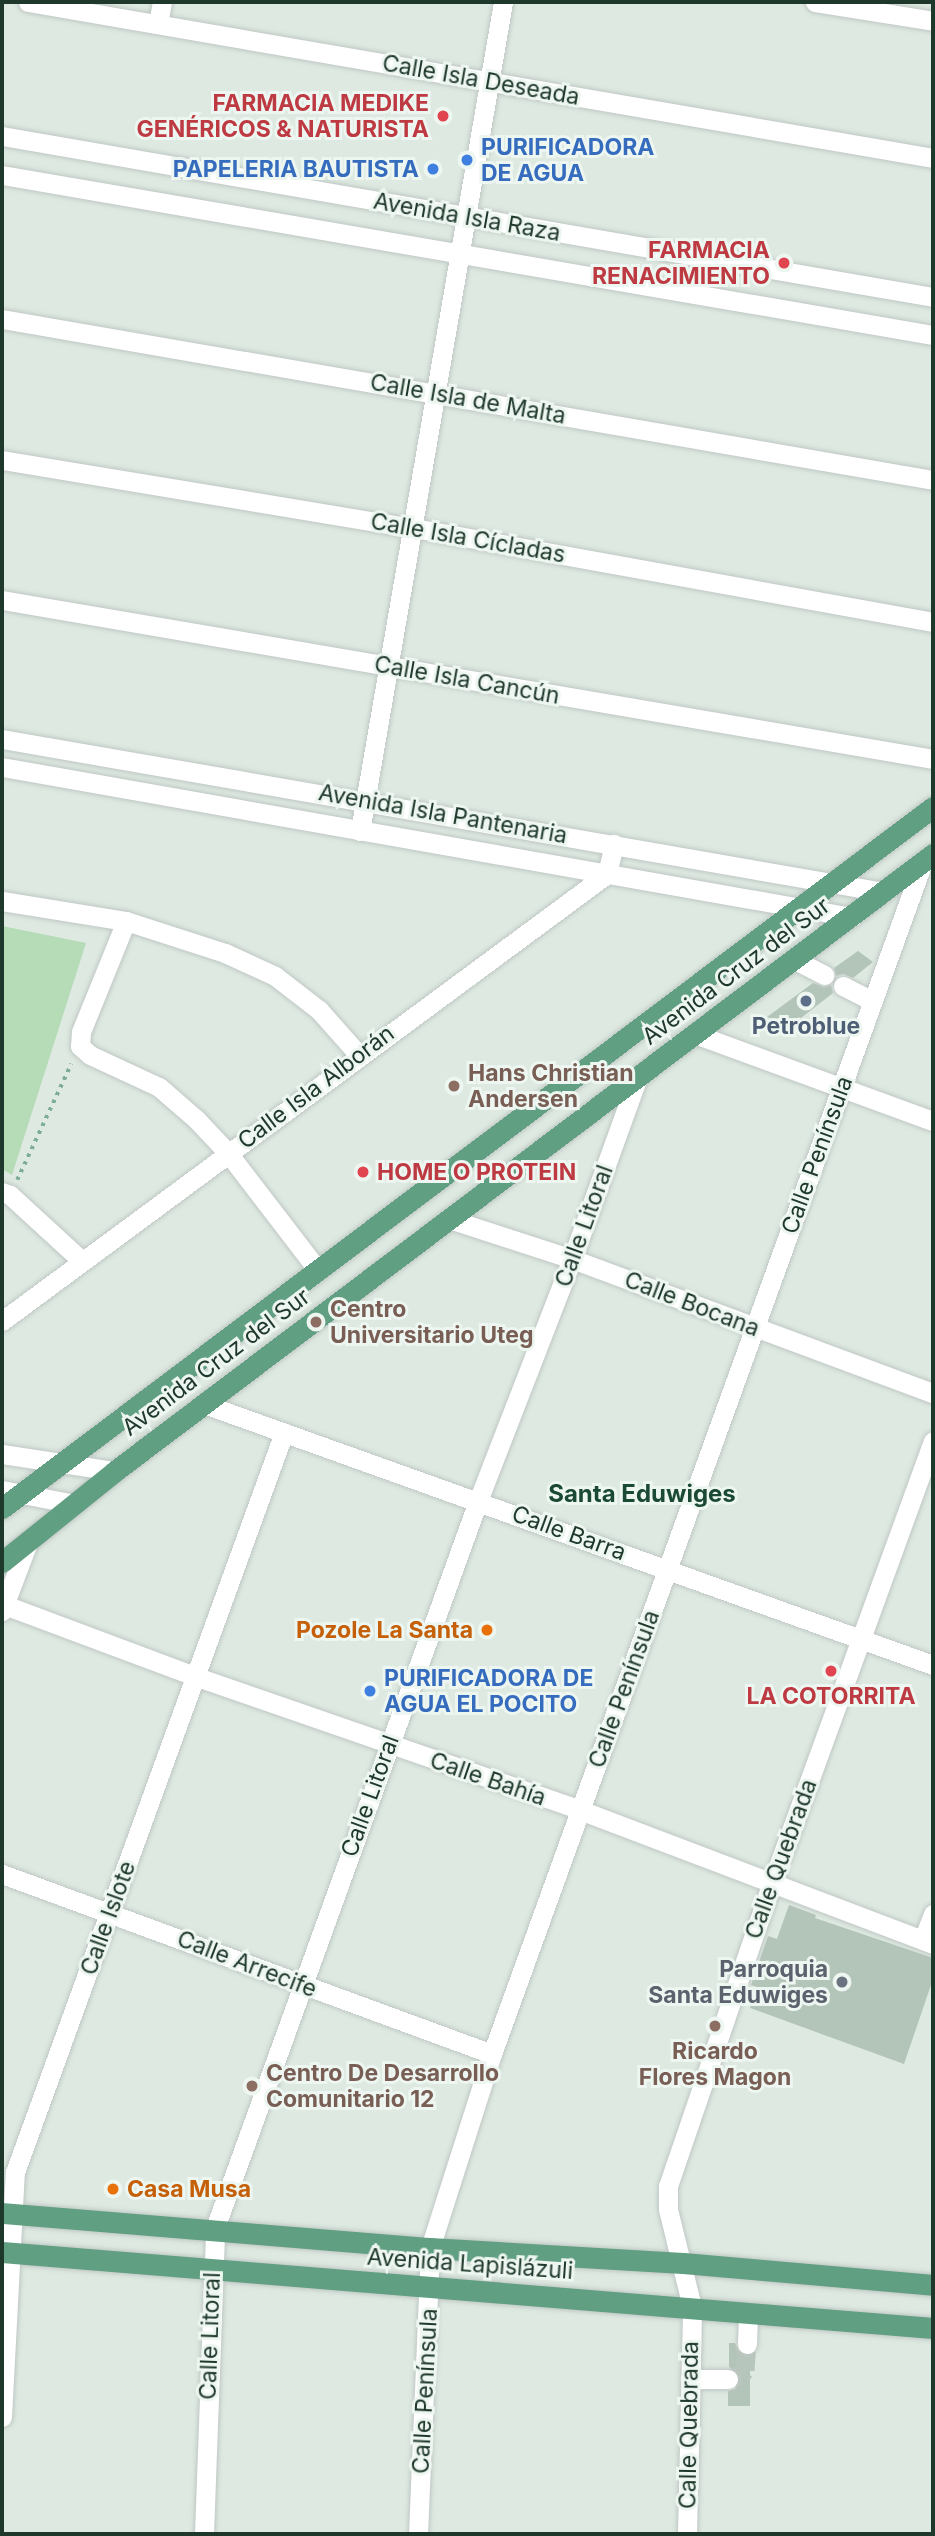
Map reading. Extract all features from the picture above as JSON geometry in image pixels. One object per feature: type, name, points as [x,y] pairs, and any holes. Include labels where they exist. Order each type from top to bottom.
[{"type":"main road","name":"Avenida Cruz del Sur","points":[[2,1508],[10,1492],[60,1463],[933,807]]},
{"type":"main road","name":"Avenida Cruz del Sur","points":[[2,1562],[115,1471],[928,858]]},
{"type":"main road","name":"Avenida Lapislázuli","points":[[6,2213],[215,2228],[430,2248],[683,2263],[933,2285]]},
{"type":"main road","name":"Avenida Lapislázuli","points":[[5,2252],[933,2328]]},
{"type":"street","name":"Calle Isla Deseada","points":[[28,2],[933,159]]},
{"type":"street","points":[[158,24],[162,2]]},
{"type":"street","points":[[360,831],[503,2]]},
{"type":"street","points":[[825,3],[933,22]]},
{"type":"street","name":"Avenida Isla Raza","points":[[2,136],[933,297]]},
{"type":"street","name":"Avenida Isla Raza","points":[[2,175],[933,335]]},
{"type":"street","name":"Calle Isla de Malta","points":[[2,319],[933,480]]},
{"type":"street","name":"Calle Isla Cícladas","points":[[2,460],[414,528],[933,622]]},
{"type":"street","name":"Calle Isla Cancún","points":[[2,600],[933,760]]},
{"type":"street","name":"Avenida Isla Pantenaria","points":[[2,739],[883,892]]},
{"type":"street","name":"Avenida Isla Pantenaria","points":[[2,767],[852,917]]},
{"type":"street","points":[[607,874],[614,844]]},
{"type":"street","name":"Calle Península","points":[[418,2534],[430,2248],[492,2054],[841,1086],[928,858]]},
{"type":"street","name":"Calle Isla Alborán","points":[[2,1321],[607,874]]},
{"type":"street","points":[[2,901],[126,921],[225,953],[275,976],[319,1010],[359,1055]]},
{"type":"street","points":[[126,921],[81,1032],[80,1046],[90,1055],[159,1087],[196,1119],[228,1153],[317,1269]]},
{"type":"street","points":[[795,960],[824,975]]},
{"type":"street","points":[[843,986],[872,1001]]},
{"type":"street","points":[[695,1034],[933,1121]]},
{"type":"street","name":"Calle Litoral","points":[[204,2534],[215,2228],[478,1501],[572,1259],[637,1079]]},
{"type":"street","points":[[6,1194],[82,1261]]},
{"type":"street","name":"Calle Bocana","points":[[449,1219],[572,1259],[933,1393]]},
{"type":"street","name":"Calle Barra","points":[[204,1404],[933,1665]]},
{"type":"street","name":"Calle Islote","points":[[2,2417],[6,2213],[15,2172],[284,1432]]},
{"type":"street","name":"Calle Quebrada","points":[[687,2534],[692,2307],[668,2209],[668,2186],[772,1883],[933,1441]]},
{"type":"street","points":[[2,1454],[115,1471]]},
{"type":"street","points":[[10,1492],[74,1504]]},
{"type":"street","points":[[3,1606],[29,1540]]},
{"type":"street","name":"Calle Bahía","points":[[3,1606],[389,1745],[580,1810],[928,1942]]},
{"type":"street","name":"Calle Arrecife","points":[[2,1874],[492,2054]]},
{"type":"street","points":[[928,1942],[933,1914]]},
{"type":"street","points":[[747,2344],[748,2312]]},
{"type":"street","points":[[690,2379],[728,2379]]},
{"type":"path","points":[[6,1194],[80,1046]]},
{"type":"green space","points":[[2,926],[86,943],[12,1175],[2,1169]]},
{"type":"building","points":[[858,951],[873,962],[853,978],[843,974],[836,976],[834,968]]},
{"type":"building","points":[[813,983],[824,987],[831,985],[833,993],[792,1025],[767,1017]]},
{"type":"building","name":"Parroquia Santa Eduwiges","points":[[789,1905],[816,1915],[815,1918],[933,1958],[933,1979],[904,2064],[750,2008],[757,1987],[751,1985],[768,1936],[777,1939]]},
{"type":"building","points":[[729,2343],[735,2343],[741,2355],[750,2356],[750,2406],[728,2406],[728,2391],[735,2389],[740,2380],[738,2372],[729,2367]]},
{"type":"tunnel","points":[[728,2379],[741,2375],[745,2370],[747,2344]]},
{"type":"place","name":"FARMACIA MEDIKE GENÉRICOS & NATURISTA","points":[[443,116]]},
{"type":"place","name":"PURIFICADORA DE AGUA","points":[[467,160]]},
{"type":"place","name":"PAPELERIA BAUTISTA","points":[[433,169]]},
{"type":"place","name":"FARMACIA RENACIMIENTO","points":[[784,263]]},
{"type":"place","name":"Petroblue","points":[[806,1001]]},
{"type":"place","name":"Hans Christian Andersen","points":[[454,1086]]},
{"type":"place","name":"HOME O PROTEIN","points":[[363,1172]]},
{"type":"place","name":"Centro Universitario Uteg","points":[[316,1322]]},
{"type":"place","name":"Pozole La Santa","points":[[487,1630]]},
{"type":"place","name":"LA COTORRITA","points":[[831,1671]]},
{"type":"place","name":"PURIFICADORA DE AGUA EL POCITO","points":[[370,1691]]},
{"type":"place","name":"Parroquia Santa Eduwiges","points":[[842,1982]]},
{"type":"place","name":"Ricardo Flores Magon","points":[[715,2026]]},
{"type":"place","name":"Centro De Desarrollo Comunitario 12","points":[[252,2086]]},
{"type":"place","name":"Casa Musa","points":[[113,2189]]},
{"type":"district","name":"Santa Eduwiges","points":[[642,1494]]}]
